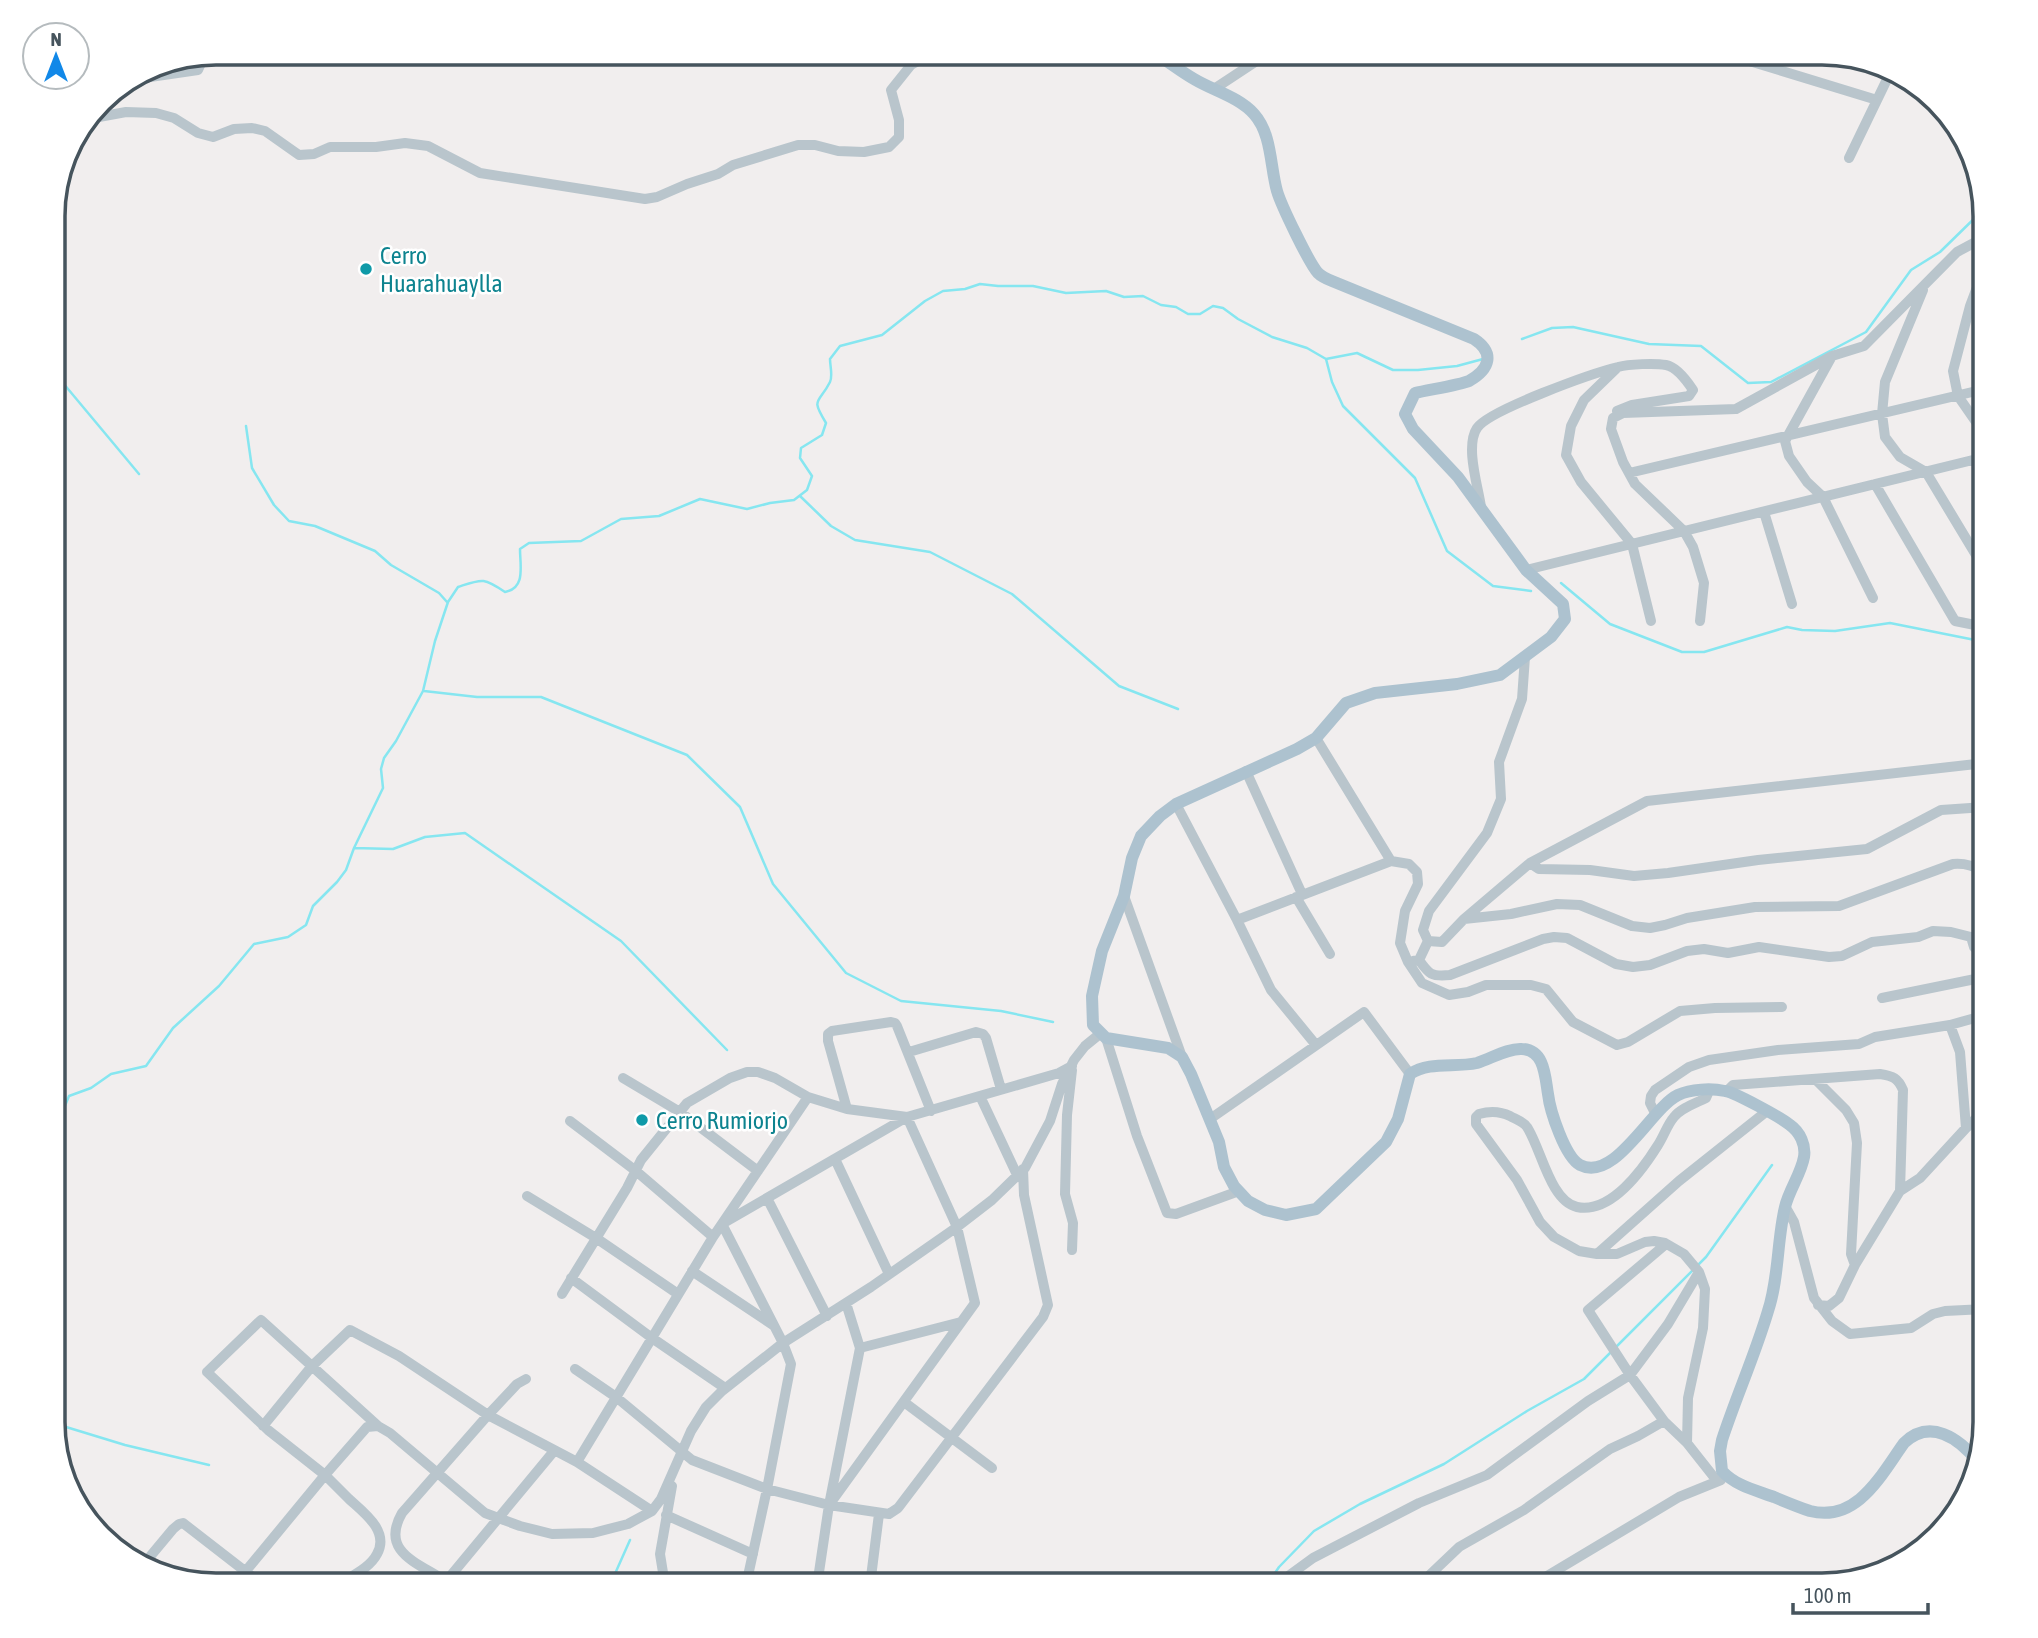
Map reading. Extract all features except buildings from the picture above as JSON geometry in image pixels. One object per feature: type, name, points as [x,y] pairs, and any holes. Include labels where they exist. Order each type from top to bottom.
[{"type":"main road","points":[[1175,65],[1192,78],[1240,103],[1254,113],[1263,126],[1278,194],[1319,275],[1474,339],[1485,346],[1488,355],[1484,368],[1468,381],[1415,393],[1405,414],[1413,429],[1458,477],[1527,570],[1563,604],[1564,619],[1551,637],[1500,675],[1457,684],[1374,693],[1346,703],[1316,737],[1297,749],[1176,804],[1160,816],[1141,836],[1132,858],[1124,896],[1102,951],[1092,996],[1093,1025],[1104,1035],[1168,1048],[1182,1057],[1210,1119],[1219,1142],[1224,1167],[1234,1186],[1248,1201],[1265,1210],[1286,1216],[1316,1209],[1386,1142],[1398,1119],[1410,1074],[1421,1067],[1474,1063],[1512,1049],[1525,1049],[1535,1054],[1547,1077],[1548,1096],[1563,1143],[1570,1156],[1584,1166],[1602,1165],[1623,1151],[1656,1113],[1677,1096],[1695,1090],[1727,1091],[1788,1123],[1798,1132],[1804,1145],[1804,1157],[1785,1206],[1769,1309],[1722,1440],[1720,1451],[1724,1480],[1811,1511],[1825,1513],[1844,1510],[1863,1499],[1912,1436],[1930,1431],[1944,1433],[1970,1451]]},
{"type":"street","points":[[103,116],[126,112],[156,113],[174,118],[198,133],[213,137],[234,129],[252,128],[265,131],[299,155],[314,154],[330,147],[376,147],[405,143],[428,146],[486,175],[645,199],[718,174],[733,165],[798,145],[864,152],[889,147],[899,137],[900,120],[891,90],[911,65]]},
{"type":"street","points":[[1214,89],[1250,65]]},
{"type":"street","points":[[1765,65],[1877,100]]},
{"type":"street","points":[[159,76],[198,70],[200,66]]},
{"type":"street","points":[[1849,158],[1887,79]]},
{"type":"street","points":[[1613,418],[1623,414],[1737,410],[1832,356],[1864,345],[1957,252],[1973,244]]},
{"type":"street","points":[[1925,283],[1885,382],[1882,414],[1885,437],[1900,457],[1926,472],[1973,549]]},
{"type":"street","points":[[1973,298],[1953,370],[1958,396],[1973,417]]},
{"type":"street","points":[[1832,356],[1785,441],[1789,456],[1807,482],[1823,497],[1873,598]]},
{"type":"street","points":[[1481,507],[1471,445],[1477,427],[1525,400],[1620,366],[1668,365],[1685,379],[1693,390],[1689,396],[1632,405],[1618,411],[1613,418],[1611,429],[1635,484],[1684,531],[1693,547],[1704,583],[1700,621]]},
{"type":"street","points":[[1620,366],[1584,400],[1571,426],[1566,455],[1581,482],[1632,544],[1651,621]]},
{"type":"street","points":[[1629,473],[1973,392]]},
{"type":"street","points":[[1527,570],[1973,460]]},
{"type":"street","points":[[1875,484],[1955,621],[1973,625]]},
{"type":"street","points":[[1764,512],[1792,604]]},
{"type":"street","points":[[1428,941],[1423,930],[1429,911],[1487,834],[1500,799],[1499,762],[1522,699],[1525,656]]},
{"type":"street","points":[[1316,737],[1391,861]]},
{"type":"street","points":[[1428,941],[1442,942],[1464,919],[1530,863],[1647,801],[1973,763]]},
{"type":"street","points":[[1246,771],[1299,896],[1329,954]]},
{"type":"street","points":[[1176,804],[1272,990],[1317,1045]]},
{"type":"street","points":[[1530,863],[1539,869],[1590,870],[1634,876],[1867,849],[1941,810],[1973,808]]},
{"type":"street","points":[[1237,920],[1391,861],[1409,864],[1417,872],[1418,884],[1405,911],[1401,943],[1414,961],[1429,974],[1439,976],[1450,975],[1554,937],[1567,939],[1616,964],[1633,967],[1650,965],[1687,951],[1704,949],[1728,953],[1759,947],[1829,957],[1842,956],[1872,942],[1918,937],[1933,931],[1971,937],[1973,944]]},
{"type":"street","points":[[1464,919],[1511,914],[1557,904],[1580,905],[1632,926],[1650,928],[1687,918],[1755,907],[1839,906],[1953,864],[1973,866]]},
{"type":"street","points":[[1124,896],[1182,1057]]},
{"type":"street","points":[[1414,961],[1428,941]]},
{"type":"street","points":[[1414,961],[1422,983],[1449,995],[1486,985],[1531,985],[1546,989],[1573,1022],[1617,1045],[1628,1042],[1680,1011],[1782,1007]]},
{"type":"street","points":[[1882,998],[1973,980]]},
{"type":"street","points":[[1210,1119],[1364,1012],[1410,1074]]},
{"type":"street","points":[[1656,1113],[1650,1103],[1655,1090],[1689,1067],[1709,1060],[1778,1050],[1859,1044],[1875,1037],[1973,1019]]},
{"type":"street","points":[[847,1109],[828,1034],[832,1031],[895,1023],[931,1111]]},
{"type":"street","points":[[1950,1025],[1960,1052],[1966,1128]]},
{"type":"street","points":[[909,1052],[976,1032],[983,1034],[1001,1089]]},
{"type":"street","points":[[1072,1250],[1073,1223],[1065,1194],[1067,1115],[1073,1066],[1074,1060],[1085,1046],[1104,1035],[1137,1136],[1167,1213],[1176,1213],[1239,1191]]},
{"type":"street","points":[[722,1224],[907,1117],[1059,1073],[1073,1066]]},
{"type":"street","points":[[355,1573],[372,1560],[380,1546],[374,1523],[325,1475],[263,1426],[207,1372],[261,1320],[378,1426],[390,1433],[485,1513],[552,1534],[593,1533],[628,1524],[652,1511],[661,1499],[691,1431],[706,1407],[726,1388],[783,1343],[957,1227],[992,1200],[1020,1172],[1040,1143],[1062,1084],[1073,1066]]},
{"type":"street","points":[[562,1294],[641,1160],[687,1103],[730,1078],[747,1072],[758,1072],[775,1078],[808,1097],[847,1109],[907,1117]]},
{"type":"street","points":[[1727,1091],[1733,1085],[1880,1074],[1899,1080],[1903,1090],[1900,1191]]},
{"type":"street","points":[[623,1078],[680,1112],[758,1171]]},
{"type":"street","points":[[1815,1079],[1846,1110],[1854,1123],[1857,1143],[1852,1254],[1855,1265]]},
{"type":"street","points":[[1687,1443],[1688,1398],[1703,1328],[1705,1289],[1699,1272],[1684,1254],[1654,1241],[1617,1254],[1597,1254],[1579,1251],[1554,1237],[1540,1222],[1517,1180],[1476,1124],[1476,1116],[1486,1112],[1503,1112],[1526,1125],[1554,1186],[1564,1200],[1577,1207],[1595,1206],[1616,1195],[1629,1184],[1658,1145],[1674,1117],[1706,1098],[1709,1091]]},
{"type":"street","points":[[575,1369],[616,1396],[692,1460],[767,1489],[829,1505],[879,1514],[889,1514],[898,1508],[1043,1317],[1048,1305],[1020,1172],[981,1096]]},
{"type":"street","points":[[577,1462],[713,1237],[808,1097]]},
{"type":"street","points":[[1597,1254],[1679,1181],[1767,1111]]},
{"type":"street","points":[[829,1505],[975,1303],[957,1227],[907,1117]]},
{"type":"street","points":[[570,1121],[636,1171],[713,1237]]},
{"type":"street","points":[[1817,1304],[1829,1306],[1839,1298],[1855,1265],[1900,1191],[1920,1178],[1973,1122]]},
{"type":"street","points":[[835,1159],[889,1274]]},
{"type":"street","points":[[527,1196],[596,1238],[678,1294]]},
{"type":"street","points":[[766,1198],[827,1315]]},
{"type":"street","points":[[1785,1206],[1794,1222],[1817,1304],[1832,1321],[1850,1334],[1911,1328],[1933,1314],[1973,1310]]},
{"type":"street","points":[[722,1224],[775,1326],[791,1364],[749,1573]]},
{"type":"street","points":[[1553,1573],[1679,1497],[1724,1480],[1664,1421],[1588,1310],[1666,1244]]},
{"type":"street","points":[[692,1272],[775,1326]]},
{"type":"street","points":[[1293,1573],[1313,1558],[1419,1503],[1487,1475],[1588,1401],[1630,1375],[1668,1324],[1699,1272]]},
{"type":"street","points":[[572,1278],[652,1338],[726,1388]]},
{"type":"street","points":[[819,1573],[829,1505],[860,1348],[846,1303]]},
{"type":"street","points":[[860,1348],[961,1322]]},
{"type":"street","points":[[263,1426],[312,1366],[346,1332],[354,1331],[398,1356],[488,1415],[577,1462],[652,1511]]},
{"type":"street","points":[[430,1573],[406,1557],[398,1547],[394,1536],[395,1526],[402,1513],[488,1415],[517,1384],[526,1379]]},
{"type":"street","points":[[904,1402],[992,1468]]},
{"type":"street","points":[[1432,1573],[1459,1547],[1524,1510],[1611,1449],[1664,1421]]},
{"type":"street","points":[[149,1558],[173,1530],[183,1523],[245,1572],[364,1430],[378,1426]]},
{"type":"street","points":[[456,1573],[554,1451]]},
{"type":"street","points":[[663,1573],[660,1554],[674,1473]]},
{"type":"street","points":[[872,1573],[879,1514]]},
{"type":"street","points":[[666,1515],[753,1554]]},
{"type":"waterway","points":[[1522,339],[1552,328],[1573,327],[1649,344],[1701,346],[1748,383],[1771,382],[1866,332],[1911,270],[1940,252],[1973,220]]},
{"type":"waterway","points":[[65,1106],[69,1096],[91,1088],[111,1074],[146,1066],[173,1028],[219,986],[254,944],[288,937],[306,925],[313,906],[346,870],[383,788],[381,769],[384,758],[423,691],[448,602],[458,587],[482,581],[505,592],[512,590],[519,581],[520,549],[529,543],[581,541],[621,519],[659,516],[700,499],[747,509],[794,500],[807,490],[812,476],[800,458],[801,448],[822,435],[826,423],[817,404],[831,380],[830,359],[840,346],[882,335],[925,301],[943,291],[965,289],[980,284],[1033,286],[1066,293],[1106,291],[1124,297],[1143,296],[1188,314],[1200,314],[1213,306],[1223,308],[1272,337],[1307,348],[1326,359],[1357,353],[1393,370],[1457,366],[1483,359]]},
{"type":"waterway","points":[[1326,359],[1332,382],[1343,406],[1415,478],[1447,551],[1493,586],[1531,591]]},
{"type":"waterway","points":[[65,385],[139,474]]},
{"type":"waterway","points":[[246,426],[252,468],[274,505],[289,521],[315,526],[375,551],[391,565],[439,593],[447,602]]},
{"type":"waterway","points":[[800,496],[831,526],[855,540],[930,552],[1012,594],[1119,686],[1178,709]]},
{"type":"waterway","points":[[1561,583],[1610,624],[1682,652],[1704,652],[1787,627],[1835,631],[1890,623],[1973,640]]},
{"type":"waterway","points":[[424,691],[477,697],[541,697],[687,755],[740,807],[773,884],[846,973],[901,1001],[1001,1011],[1053,1022]]},
{"type":"waterway","points":[[354,848],[393,849],[425,837],[465,833],[621,941],[727,1050]]},
{"type":"waterway","points":[[1275,1573],[1314,1531],[1360,1504],[1444,1464],[1527,1411],[1584,1379],[1706,1257],[1772,1165]]},
{"type":"waterway","points":[[65,1427],[125,1445],[209,1465]]},
{"type":"waterway","points":[[615,1573],[630,1540]]},
{"type":"place","name":"Cerro Huarahuaylla","points":[[366,269]]},
{"type":"place","name":"Cerro Rumiorjo","points":[[642,1120]]}]
